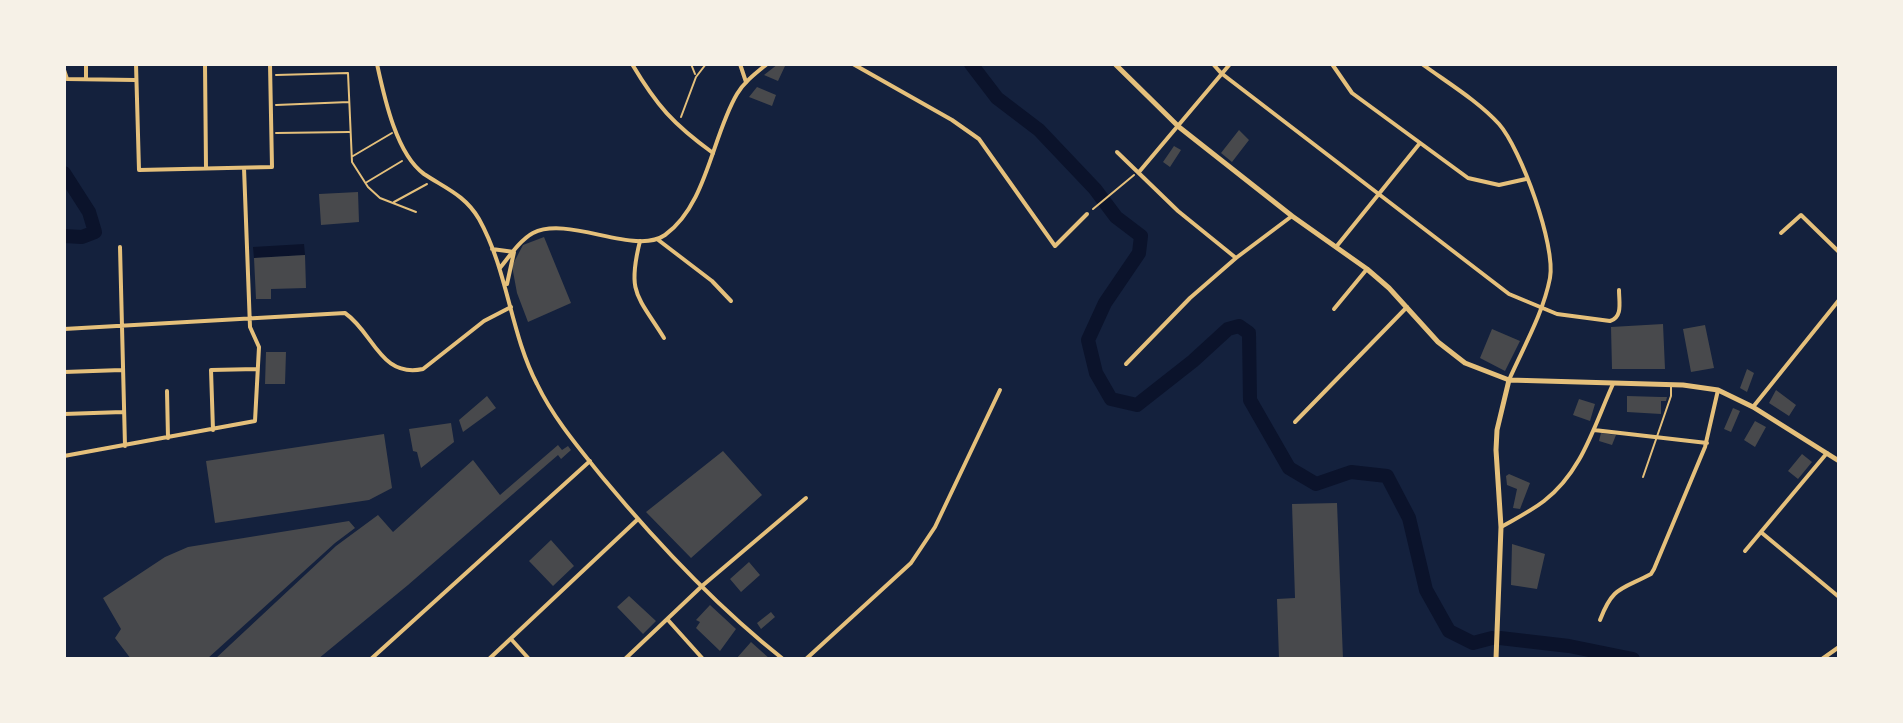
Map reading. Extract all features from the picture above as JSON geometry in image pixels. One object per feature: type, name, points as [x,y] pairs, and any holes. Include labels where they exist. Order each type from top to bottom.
[{"type":"main road","points":[[1115,64],[1179,127],[1292,216],[1367,269],[1452,354],[1482,371],[1509,380],[1671,385],[1718,390],[1753,407],[1839,461]]},
{"type":"main road","points":[[1496,659],[1501,527],[1497,430],[1509,380]]},
{"type":"street","points":[[86,64],[86,79]]},
{"type":"street","points":[[136,64],[139,170],[272,167],[270,64]]},
{"type":"street","points":[[205,64],[206,168]]},
{"type":"street","points":[[377,64],[386,103],[409,157],[424,174],[467,201],[478,217],[507,286],[521,349],[557,421],[637,520],[702,586],[783,659]]},
{"type":"street","points":[[632,64],[655,102],[677,125],[713,153]]},
{"type":"street","points":[[740,64],[746,82]]},
{"type":"street","points":[[500,268],[532,234],[550,229],[640,241],[668,234],[700,187],[732,103],[746,82],[767,64]]},
{"type":"street","points":[[853,64],[975,135],[989,149],[1055,246],[1087,214]]},
{"type":"street","points":[[1213,64],[1509,294],[1541,309],[1575,317],[1614,320],[1619,313],[1619,290]]},
{"type":"street","points":[[1138,172],[1230,64]]},
{"type":"street","points":[[1332,64],[1352,93],[1468,178],[1499,185],[1526,179]]},
{"type":"street","points":[[1422,64],[1498,123],[1507,134],[1550,249],[1550,278],[1541,309],[1509,380]]},
{"type":"street","points":[[64,70],[67,79],[136,80]]},
{"type":"street","points":[[1336,248],[1420,143]]},
{"type":"street","points":[[1117,152],[1189,221],[1236,258]]},
{"type":"street","points":[[64,456],[255,421],[259,347],[252,334],[250,320],[244,168]]},
{"type":"street","points":[[1781,233],[1801,215],[1839,252]]},
{"type":"street","points":[[1126,364],[1190,298],[1292,216]]},
{"type":"street","points":[[657,239],[712,281],[731,301]]},
{"type":"street","points":[[640,241],[634,266],[634,289],[664,338]]},
{"type":"street","points":[[120,247],[125,446]]},
{"type":"street","points":[[492,249],[514,252]]},
{"type":"street","points":[[507,286],[514,252]]},
{"type":"street","points":[[1334,309],[1367,269]]},
{"type":"street","points":[[1753,407],[1839,300]]},
{"type":"street","points":[[64,329],[345,313],[357,321],[388,362],[411,372],[423,369],[484,321],[511,307]]},
{"type":"street","points":[[1295,422],[1407,307]]},
{"type":"street","points":[[64,372],[122,369]]},
{"type":"street","points":[[213,430],[211,370],[258,369]]},
{"type":"street","points":[[1501,527],[1544,500],[1565,481],[1594,430],[1613,384]]},
{"type":"street","points":[[806,659],[911,563],[935,527],[1000,390]]},
{"type":"street","points":[[1600,620],[1608,599],[1614,593],[1651,574],[1654,569],[1707,443],[1718,390]]},
{"type":"street","points":[[167,391],[168,438]]},
{"type":"street","points":[[64,414],[123,412]]},
{"type":"street","points":[[1594,430],[1707,443]]},
{"type":"street","points":[[1745,551],[1827,453]]},
{"type":"street","points":[[371,659],[590,461]]},
{"type":"street","points":[[625,659],[702,586],[806,498]]},
{"type":"street","points":[[489,659],[637,520]]},
{"type":"street","points":[[1762,533],[1839,597]]},
{"type":"street","points":[[668,620],[703,659]]},
{"type":"street","points":[[511,639],[529,659]]},
{"type":"street","points":[[1822,659],[1839,647]]},
{"type":"lane","points":[[1643,477],[1671,396],[1671,385]]},
{"type":"path","points":[[691,64],[696,77]]},
{"type":"path","points":[[677,125],[696,77],[706,64]]},
{"type":"path","points":[[270,76],[348,73],[352,162],[380,198],[416,212]]},
{"type":"path","points":[[271,105],[349,102]]},
{"type":"path","points":[[352,157],[396,130]]},
{"type":"path","points":[[271,133],[351,132]]},
{"type":"path","points":[[366,183],[409,157]]},
{"type":"path","points":[[1087,214],[1138,172]]},
{"type":"path","points":[[393,203],[436,180]]},
{"type":"water","points":[[304,244],[305,255],[254,258],[253,247]]},
{"type":"building","points":[[778,64],[785,66],[778,81],[764,75]]},
{"type":"building","points":[[757,87],[776,95],[772,106],[749,97]]},
{"type":"building","points":[[1239,130],[1249,140],[1232,162],[1221,153]]},
{"type":"building","points":[[1174,146],[1181,150],[1170,167],[1163,162]]},
{"type":"building","points":[[358,192],[359,222],[321,225],[319,194]]},
{"type":"building","points":[[544,237],[571,303],[528,322],[517,293],[512,266],[523,245]]},
{"type":"building","points":[[305,255],[306,288],[271,289],[271,299],[256,299],[254,258]]},
{"type":"building","points":[[1663,324],[1665,369],[1612,369],[1611,327]]},
{"type":"building","points":[[1705,325],[1714,368],[1691,372],[1683,329]]},
{"type":"building","points":[[1492,329],[1520,341],[1505,371],[1480,358]]},
{"type":"building","points":[[266,352],[286,352],[285,384],[265,384]]},
{"type":"building","points":[[1747,369],[1754,373],[1747,392],[1740,388]]},
{"type":"building","points":[[1776,390],[1796,405],[1789,416],[1769,403]]},
{"type":"building","points":[[487,396],[496,408],[463,432],[459,420]]},
{"type":"building","points":[[1627,396],[1667,397],[1666,401],[1661,401],[1661,414],[1627,412]]},
{"type":"building","points":[[1579,399],[1595,404],[1590,421],[1573,415]]},
{"type":"building","points":[[1733,408],[1740,411],[1731,432],[1724,429]]},
{"type":"building","points":[[1755,421],[1766,427],[1755,447],[1744,440]]},
{"type":"building","points":[[451,423],[454,442],[421,468],[417,452],[413,451],[409,429]]},
{"type":"building","points":[[1601,433],[1616,435],[1612,445],[1599,441]]},
{"type":"building","points":[[384,434],[392,488],[369,500],[215,523],[206,461]]},
{"type":"building","points":[[558,445],[562,450],[568,446],[571,450],[561,459],[558,455],[318,659],[215,659],[336,546],[378,515],[393,532],[473,460],[500,495]]},
{"type":"building","points":[[723,451],[762,495],[691,558],[646,512]]},
{"type":"building","points":[[1802,454],[1812,462],[1798,479],[1788,471]]},
{"type":"building","points":[[1509,474],[1530,483],[1520,509],[1513,508],[1517,489],[1507,485],[1506,476]]},
{"type":"building","points":[[1337,503],[1343,659],[1279,659],[1277,599],[1295,598],[1292,504]]},
{"type":"building","points":[[349,521],[355,528],[207,659],[131,659],[115,638],[121,629],[103,598],[165,557],[188,547]]},
{"type":"building","points":[[551,540],[574,566],[553,586],[529,561]]},
{"type":"building","points":[[1512,544],[1545,554],[1537,589],[1511,585]]},
{"type":"building","points":[[749,562],[760,575],[741,592],[730,579]]},
{"type":"building","points":[[629,596],[656,621],[643,634],[617,607]]},
{"type":"building","points":[[710,605],[736,629],[720,651],[696,628],[700,622],[696,620]]},
{"type":"building","points":[[771,612],[775,617],[761,629],[757,623]]},
{"type":"building","points":[[751,642],[770,659],[736,659]]},
{"type":"waterway","points":[[971,64],[997,98],[1039,130],[1095,189],[1116,217],[1141,236],[1139,253],[1105,303],[1088,340],[1096,373],[1111,399],[1137,405],[1228,329],[1239,326],[1249,333],[1250,400],[1289,468],[1316,484],[1351,472],[1387,476],[1409,518],[1426,590],[1449,631],[1473,643],[1492,638]]},
{"type":"waterway","points":[[64,173],[89,212],[95,232],[82,237],[64,236]]},
{"type":"waterway","points":[[1500,638],[1569,646],[1633,659]]}]
